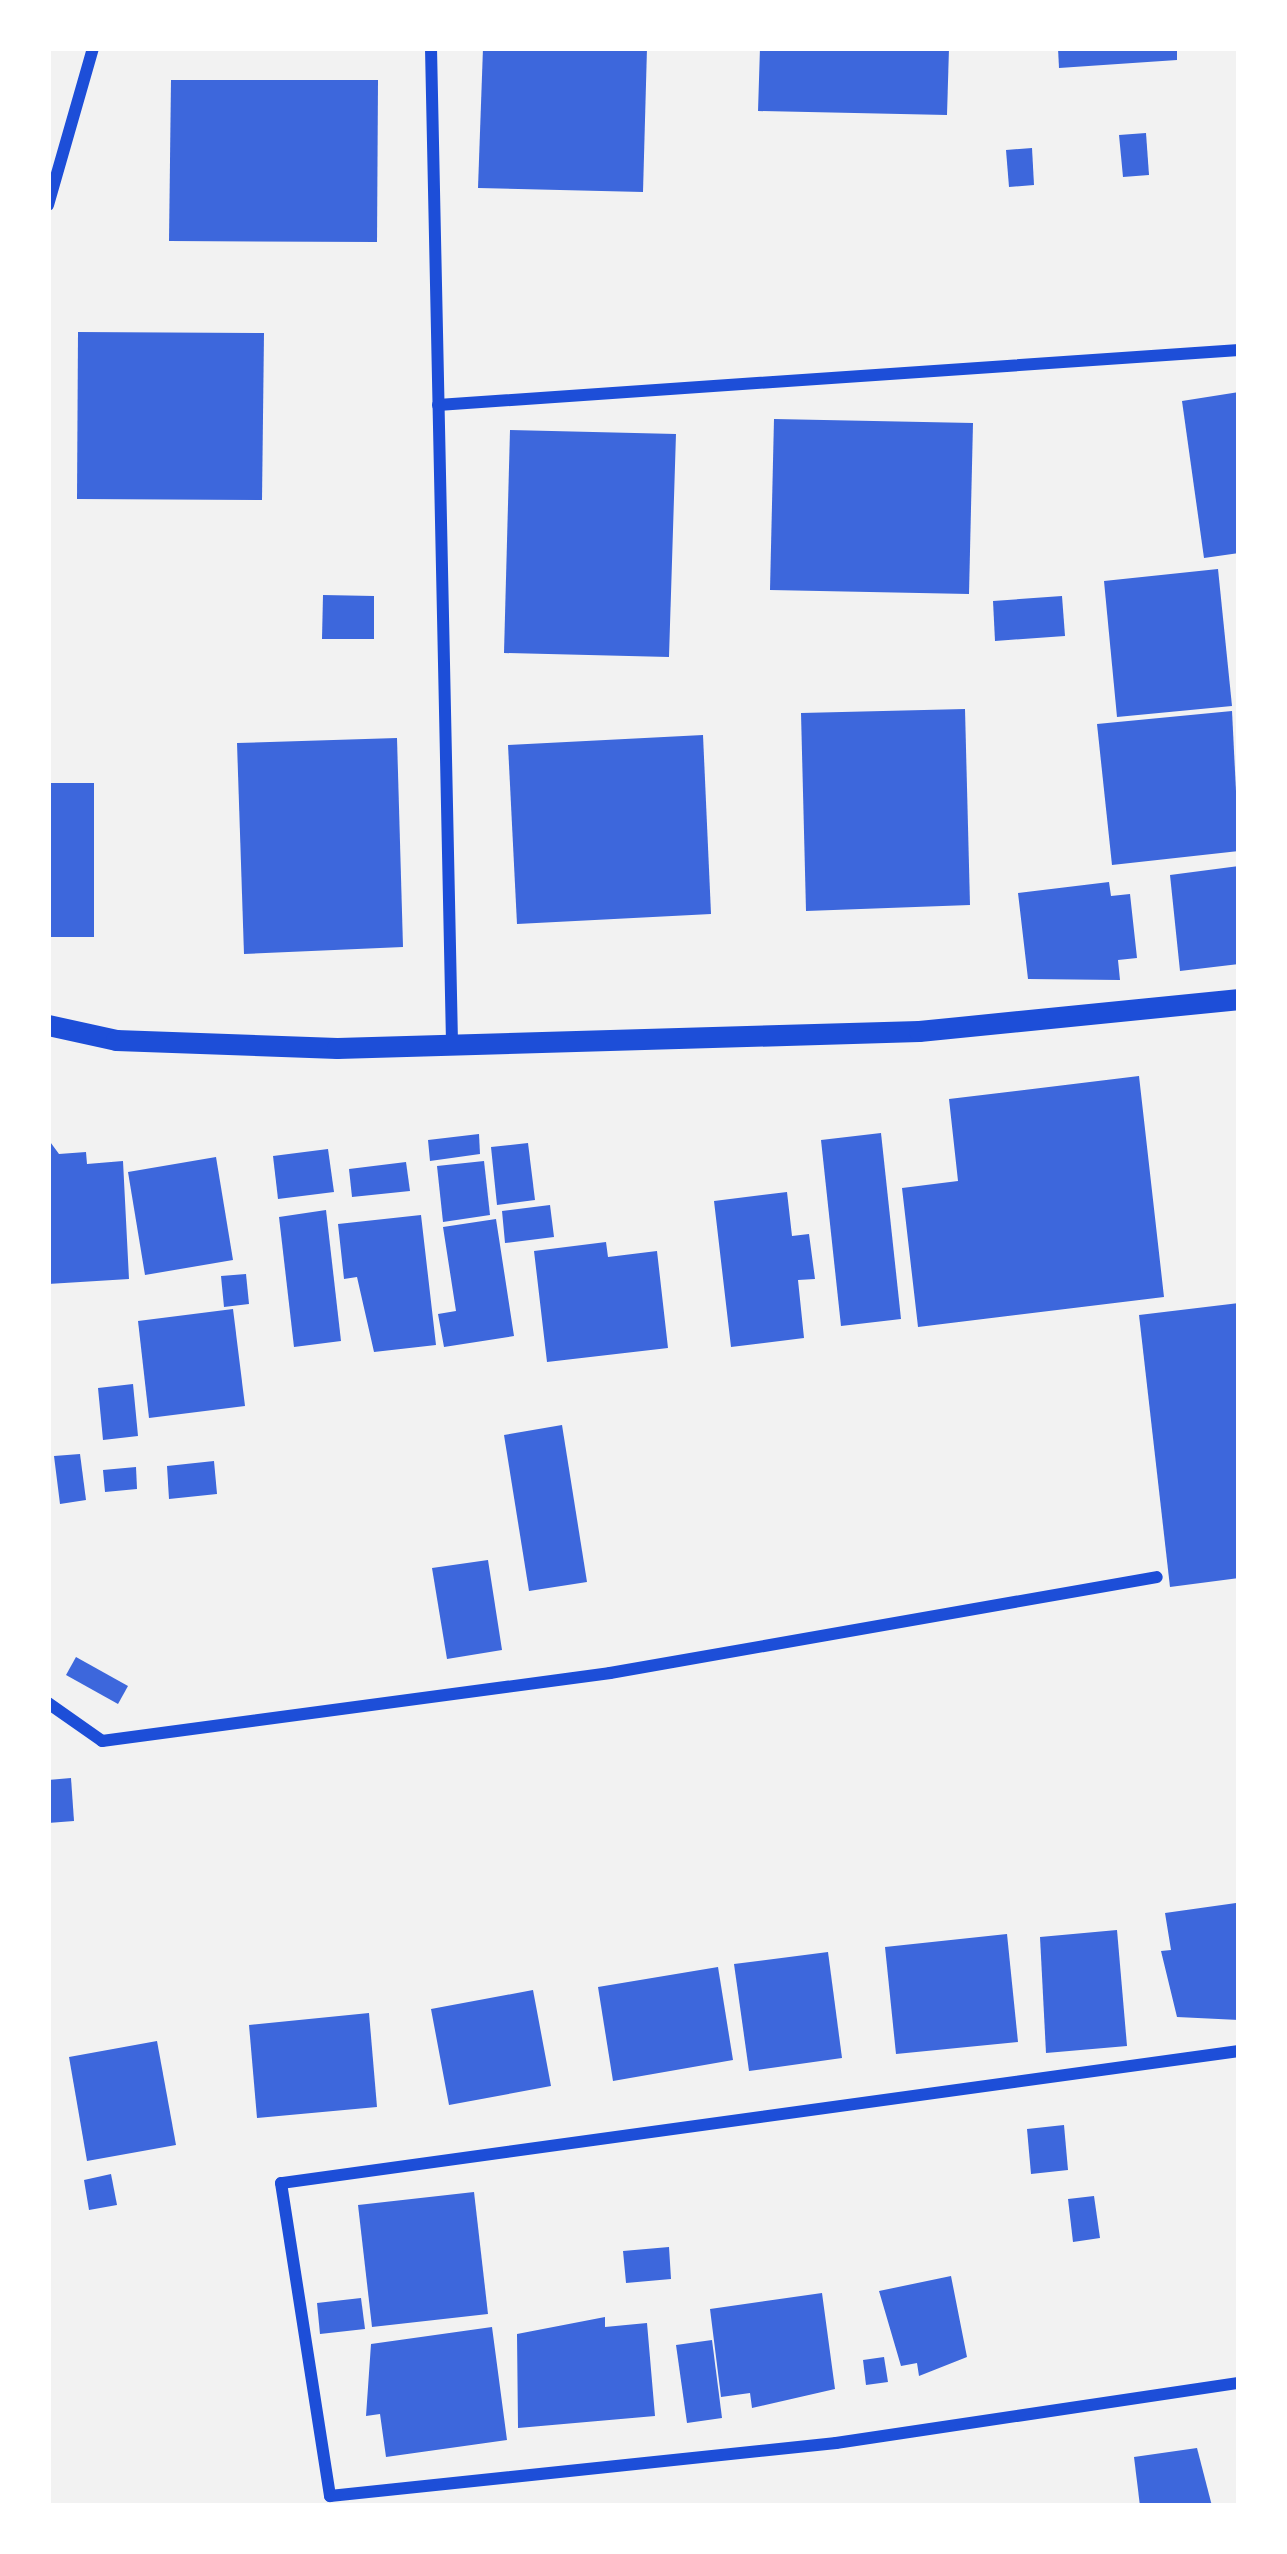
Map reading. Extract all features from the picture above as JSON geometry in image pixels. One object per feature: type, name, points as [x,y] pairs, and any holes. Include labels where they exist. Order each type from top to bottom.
[{"type":"street","points":[[48,205],[94,48]]},
{"type":"street","points":[[431,48],[452,1045]]},
{"type":"street","points":[[438,405],[1239,350]]},
{"type":"street","points":[[48,1025],[116,1040],[452,1045],[919,1030],[1239,999]]},
{"type":"street","points":[[48,1703],[101,1741],[610,1673],[1157,1576]]},
{"type":"street","points":[[1239,2051],[281,2183],[329,2496],[836,2443],[1239,2384]]},
{"type":"building","points":[[483,48],[647,48],[643,192],[478,188]]},
{"type":"building","points":[[760,48],[949,48],[947,115],[758,111]]},
{"type":"building","points":[[1058,48],[1177,48],[1177,60],[1059,68]]},
{"type":"building","points":[[171,80],[378,80],[377,242],[169,241]]},
{"type":"building","points":[[1146,133],[1149,175],[1123,177],[1119,135]]},
{"type":"building","points":[[1032,148],[1034,185],[1009,187],[1006,150]]},
{"type":"building","points":[[78,332],[264,333],[262,500],[77,499]]},
{"type":"building","points":[[1239,392],[1239,553],[1204,558],[1182,401]]},
{"type":"building","points":[[774,419],[973,423],[969,594],[770,590]]},
{"type":"building","points":[[510,430],[676,434],[669,657],[504,653]]},
{"type":"building","points":[[1218,569],[1232,706],[1117,717],[1104,581]]},
{"type":"building","points":[[323,595],[374,596],[374,639],[322,639]]},
{"type":"building","points":[[1062,596],[1065,636],[995,641],[993,601]]},
{"type":"building","points":[[965,709],[970,905],[806,911],[801,713]]},
{"type":"building","points":[[1232,711],[1239,851],[1112,865],[1097,724]]},
{"type":"building","points":[[703,735],[711,914],[517,924],[508,745]]},
{"type":"building","points":[[397,738],[403,947],[244,954],[237,743]]},
{"type":"building","points":[[48,783],[94,783],[94,937],[48,937]]},
{"type":"building","points":[[1239,866],[1239,964],[1180,971],[1170,875]]},
{"type":"building","points":[[1109,882],[1111,896],[1130,894],[1137,958],[1118,960],[1120,980],[1028,979],[1018,893]]},
{"type":"building","points":[[1139,1076],[1164,1297],[918,1327],[902,1188],[958,1181],[949,1099]]},
{"type":"building","points":[[881,1133],[901,1319],[841,1326],[821,1140]]},
{"type":"building","points":[[479,1134],[480,1154],[430,1161],[428,1140]]},
{"type":"building","points":[[48,1139],[59,1154],[86,1152],[87,1164],[123,1161],[129,1279],[48,1284]]},
{"type":"building","points":[[528,1143],[535,1200],[497,1205],[491,1147]]},
{"type":"building","points":[[328,1149],[334,1192],[278,1199],[273,1156]]},
{"type":"building","points":[[216,1157],[233,1260],[145,1275],[128,1172]]},
{"type":"building","points":[[484,1161],[490,1215],[443,1222],[437,1166]]},
{"type":"building","points":[[406,1162],[410,1191],[352,1197],[349,1169]]},
{"type":"building","points":[[787,1192],[792,1236],[809,1234],[815,1279],[798,1280],[804,1338],[731,1347],[714,1201]]},
{"type":"building","points":[[550,1205],[554,1237],[505,1243],[502,1211]]},
{"type":"building","points":[[326,1210],[341,1341],[294,1347],[279,1217]]},
{"type":"building","points":[[421,1215],[436,1345],[374,1352],[357,1277],[344,1279],[338,1224]]},
{"type":"building","points":[[496,1219],[514,1336],[444,1347],[438,1314],[456,1311],[443,1227]]},
{"type":"building","points":[[606,1242],[608,1257],[657,1251],[668,1348],[547,1362],[534,1251]]},
{"type":"building","points":[[246,1274],[249,1304],[224,1307],[221,1276]]},
{"type":"building","points":[[1239,1303],[1239,1578],[1170,1587],[1139,1315]]},
{"type":"building","points":[[233,1309],[245,1406],[149,1418],[138,1321]]},
{"type":"building","points":[[133,1384],[138,1436],[103,1440],[98,1388]]},
{"type":"building","points":[[562,1425],[587,1582],[529,1591],[504,1435]]},
{"type":"building","points":[[80,1454],[86,1500],[60,1504],[54,1456]]},
{"type":"building","points":[[214,1461],[217,1494],[169,1499],[167,1466]]},
{"type":"building","points":[[136,1467],[137,1489],[105,1492],[103,1470]]},
{"type":"building","points":[[488,1560],[502,1650],[447,1659],[432,1568]]},
{"type":"building","points":[[76,1657],[128,1686],[118,1704],[66,1675]]},
{"type":"building","points":[[71,1778],[74,1821],[48,1823],[48,1780]]},
{"type":"building","points":[[1236,1903],[1239,2020],[1177,2017],[1161,1951],[1171,1950],[1165,1913]]},
{"type":"building","points":[[1117,1930],[1127,2046],[1046,2053],[1040,1937]]},
{"type":"building","points":[[1007,1934],[1018,2042],[896,2054],[885,1947]]},
{"type":"building","points":[[828,1952],[842,2058],[749,2071],[734,1964]]},
{"type":"building","points":[[718,1967],[733,2060],[613,2081],[598,1987]]},
{"type":"building","points":[[533,1990],[551,2086],[449,2105],[431,2009]]},
{"type":"building","points":[[369,2013],[377,2107],[257,2118],[249,2025]]},
{"type":"building","points":[[157,2041],[176,2145],[87,2161],[69,2057]]},
{"type":"building","points":[[1064,2125],[1068,2170],[1031,2174],[1027,2129]]},
{"type":"building","points":[[111,2174],[117,2205],[89,2210],[84,2180]]},
{"type":"building","points":[[474,2192],[488,2314],[372,2327],[358,2205]]},
{"type":"building","points":[[1094,2196],[1100,2238],[1073,2242],[1068,2199]]},
{"type":"building","points":[[669,2247],[671,2279],[626,2283],[623,2251]]},
{"type":"building","points":[[951,2276],[967,2357],[919,2376],[917,2363],[901,2366],[879,2291]]},
{"type":"building","points":[[822,2293],[835,2389],[752,2408],[750,2393],[721,2397],[710,2309]]},
{"type":"building","points":[[361,2298],[365,2329],[320,2334],[317,2303]]},
{"type":"building","points":[[605,2317],[605,2327],[647,2323],[655,2416],[518,2428],[517,2334]]},
{"type":"building","points":[[492,2327],[507,2440],[386,2457],[380,2414],[366,2416],[371,2344]]},
{"type":"building","points":[[712,2340],[722,2418],[687,2423],[676,2345]]},
{"type":"building","points":[[884,2357],[888,2382],[866,2385],[863,2360]]},
{"type":"building","points":[[1197,2448],[1212,2506],[1140,2506],[1134,2457]]}]
